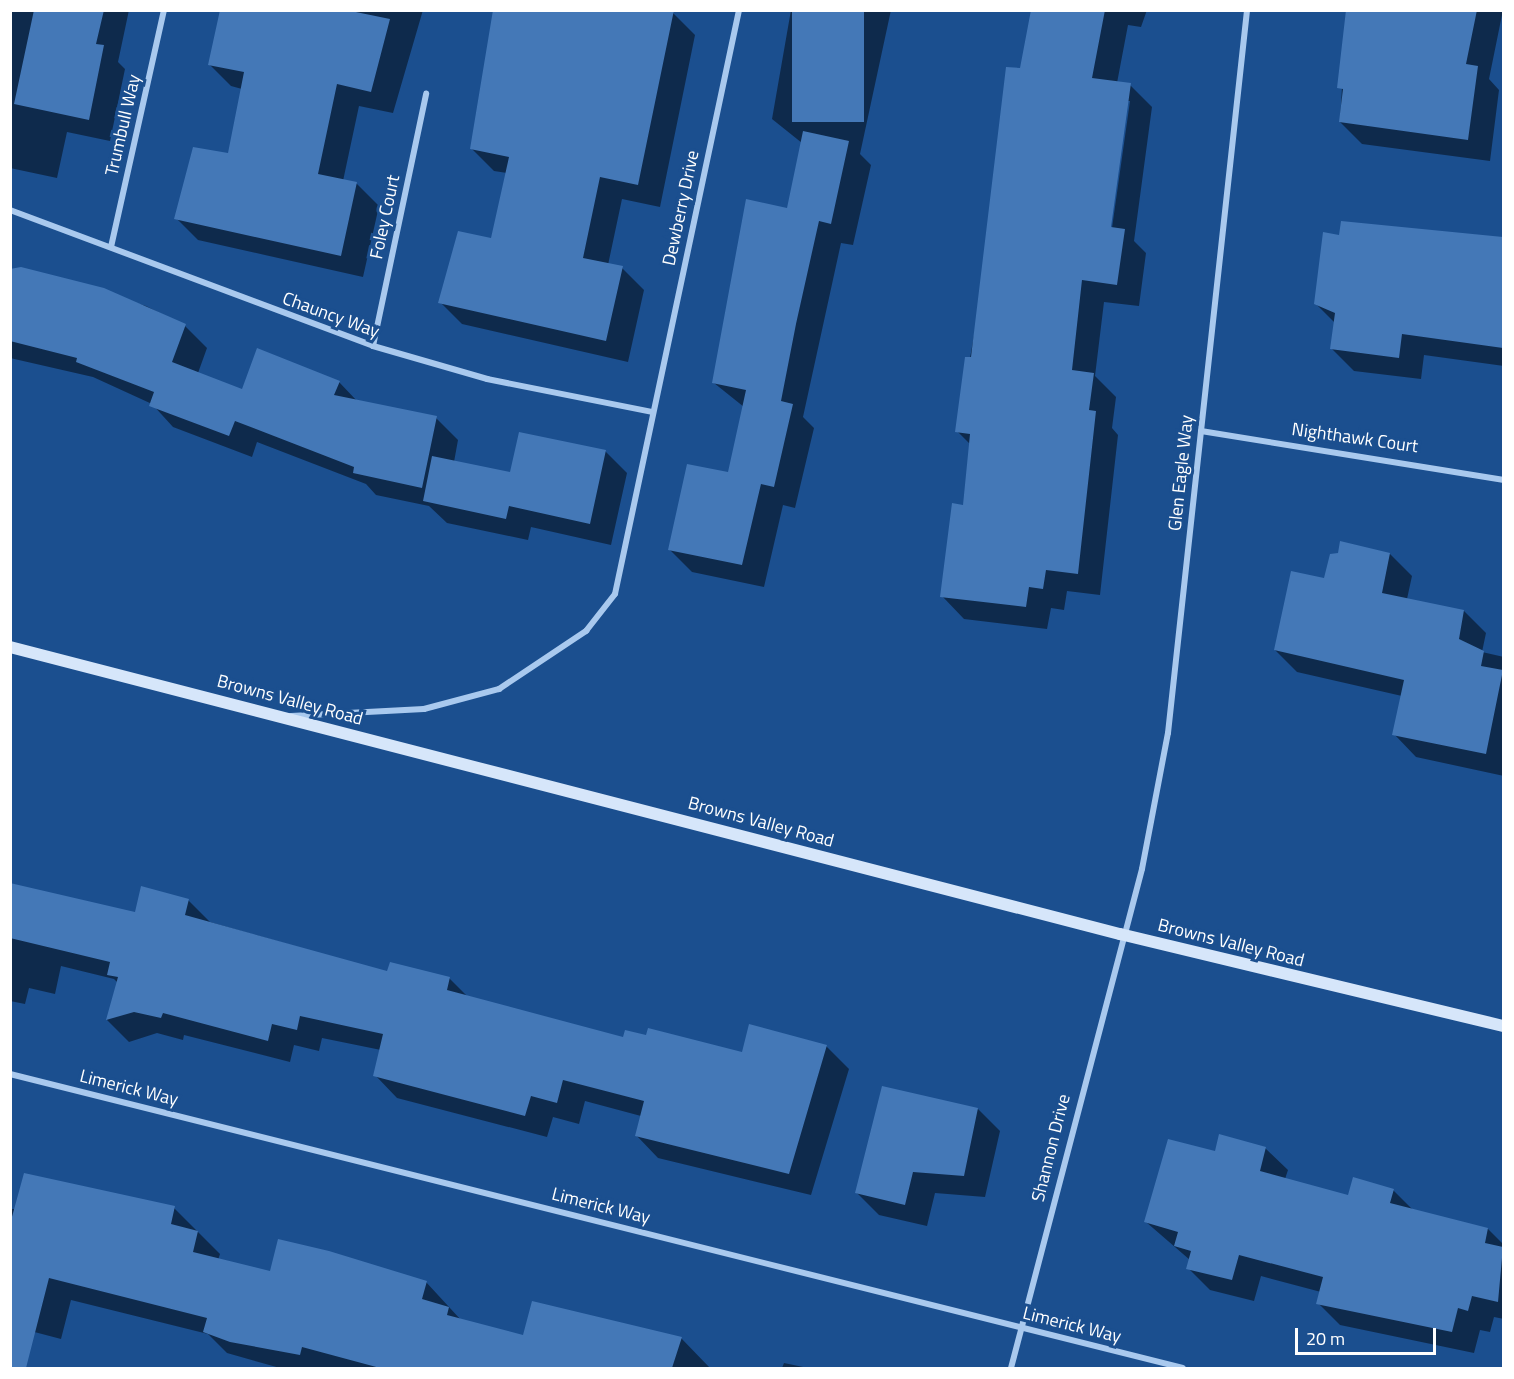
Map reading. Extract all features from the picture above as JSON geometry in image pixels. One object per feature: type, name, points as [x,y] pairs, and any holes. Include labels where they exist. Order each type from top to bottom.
[{"type":"main road","name":"Browns Valley Road","points":[[10,647],[1120,934],[1503,1026]]},
{"type":"street","name":"Trumbull Way","points":[[111,247],[164,10]]},
{"type":"street","name":"Dewberry Drive","points":[[281,716],[424,709],[499,689],[586,631],[615,594],[739,10]]},
{"type":"street","name":"Glen Eagle Way","points":[[1120,934],[1142,869],[1168,733],[1247,10]]},
{"type":"street","name":"Foley Court","points":[[373,346],[426,94]]},
{"type":"street","name":"Chauncy Way","points":[[10,210],[373,346],[487,379],[652,412]]},
{"type":"street","name":"Nighthawk Court","points":[[1201,431],[1503,480]]},
{"type":"street","name":"Shannon Drive","points":[[1011,1368],[1120,934]]},
{"type":"street","name":"Limerick Way","points":[[10,1074],[1183,1368]]},
{"type":"building","points":[[34,10],[104,10],[96,44],[104,45],[89,120],[14,104]]},
{"type":"building","points":[[220,10],[346,10],[390,19],[371,92],[337,84],[318,174],[357,182],[341,256],[174,219],[193,147],[228,153],[244,72],[208,65]]},
{"type":"building","points":[[493,10],[674,10],[638,185],[600,177],[583,258],[623,266],[606,341],[438,303],[458,231],[491,238],[509,157],[470,149]]},
{"type":"building","points":[[792,10],[864,10],[864,122],[792,122]]},
{"type":"building","points":[[1031,10],[1105,10],[1092,78],[1131,83],[1111,227],[1125,229],[1117,285],[1082,280],[1072,370],[1094,373],[1089,410],[1096,411],[1078,574],[1046,570],[1043,589],[1029,587],[1026,607],[940,597],[952,503],[963,505],[970,434],[955,432],[965,357],[971,357],[1006,67],[1020,68]]},
{"type":"building","points":[[1346,10],[1477,10],[1466,64],[1478,66],[1468,140],[1339,122],[1343,89],[1337,88]]},
{"type":"building","points":[[803,131],[849,141],[831,224],[819,221],[796,324],[781,401],[793,404],[774,487],[761,484],[742,565],[668,550],[687,464],[728,472],[746,390],[712,383],[746,199],[787,208]]},
{"type":"building","points":[[1341,221],[1503,237],[1503,348],[1402,334],[1399,358],[1330,349],[1335,313],[1314,304],[1323,232],[1339,235]]},
{"type":"building","points":[[21,267],[104,288],[186,324],[172,362],[242,389],[257,348],[340,381],[334,395],[437,416],[422,488],[353,473],[354,467],[235,421],[229,436],[149,406],[154,392],[76,362],[77,358],[10,341],[10,269]]},
{"type":"building","points":[[519,432],[606,450],[590,524],[509,506],[506,519],[423,501],[432,456],[510,472]]},
{"type":"building","points":[[1340,541],[1390,553],[1382,593],[1464,610],[1459,639],[1484,651],[1481,666],[1503,670],[1486,754],[1392,735],[1404,680],[1274,650],[1291,571],[1324,578],[1330,554],[1338,553]]},
{"type":"building","points":[[10,883],[135,912],[141,886],[189,899],[185,915],[387,971],[390,962],[450,977],[447,990],[623,1037],[625,1030],[646,1035],[648,1028],[742,1052],[749,1024],[827,1045],[789,1174],[635,1136],[644,1101],[563,1080],[557,1103],[531,1096],[525,1116],[373,1076],[383,1034],[300,1016],[297,1030],[272,1024],[268,1041],[163,1013],[161,1018],[134,1012],[106,1020],[118,977],[107,975],[110,962],[10,938]]},
{"type":"building","points":[[882,1086],[978,1108],[964,1176],[913,1172],[905,1205],[855,1193]]},
{"type":"building","points":[[1219,1134],[1266,1147],[1260,1171],[1348,1195],[1353,1177],[1394,1189],[1390,1203],[1488,1228],[1485,1243],[1503,1247],[1498,1302],[1472,1296],[1468,1311],[1458,1308],[1452,1332],[1316,1304],[1323,1277],[1239,1255],[1232,1280],[1186,1269],[1191,1251],[1174,1246],[1178,1232],[1144,1222],[1168,1139],[1215,1151]]},
{"type":"building","points":[[24,1173],[175,1206],[171,1224],[198,1231],[193,1252],[270,1271],[278,1239],[329,1251],[427,1281],[422,1299],[449,1307],[447,1315],[523,1335],[532,1301],[682,1337],[672,1368],[380,1368],[302,1347],[300,1355],[230,1342],[203,1332],[207,1318],[49,1278],[26,1368],[10,1368],[10,1224]]}]
